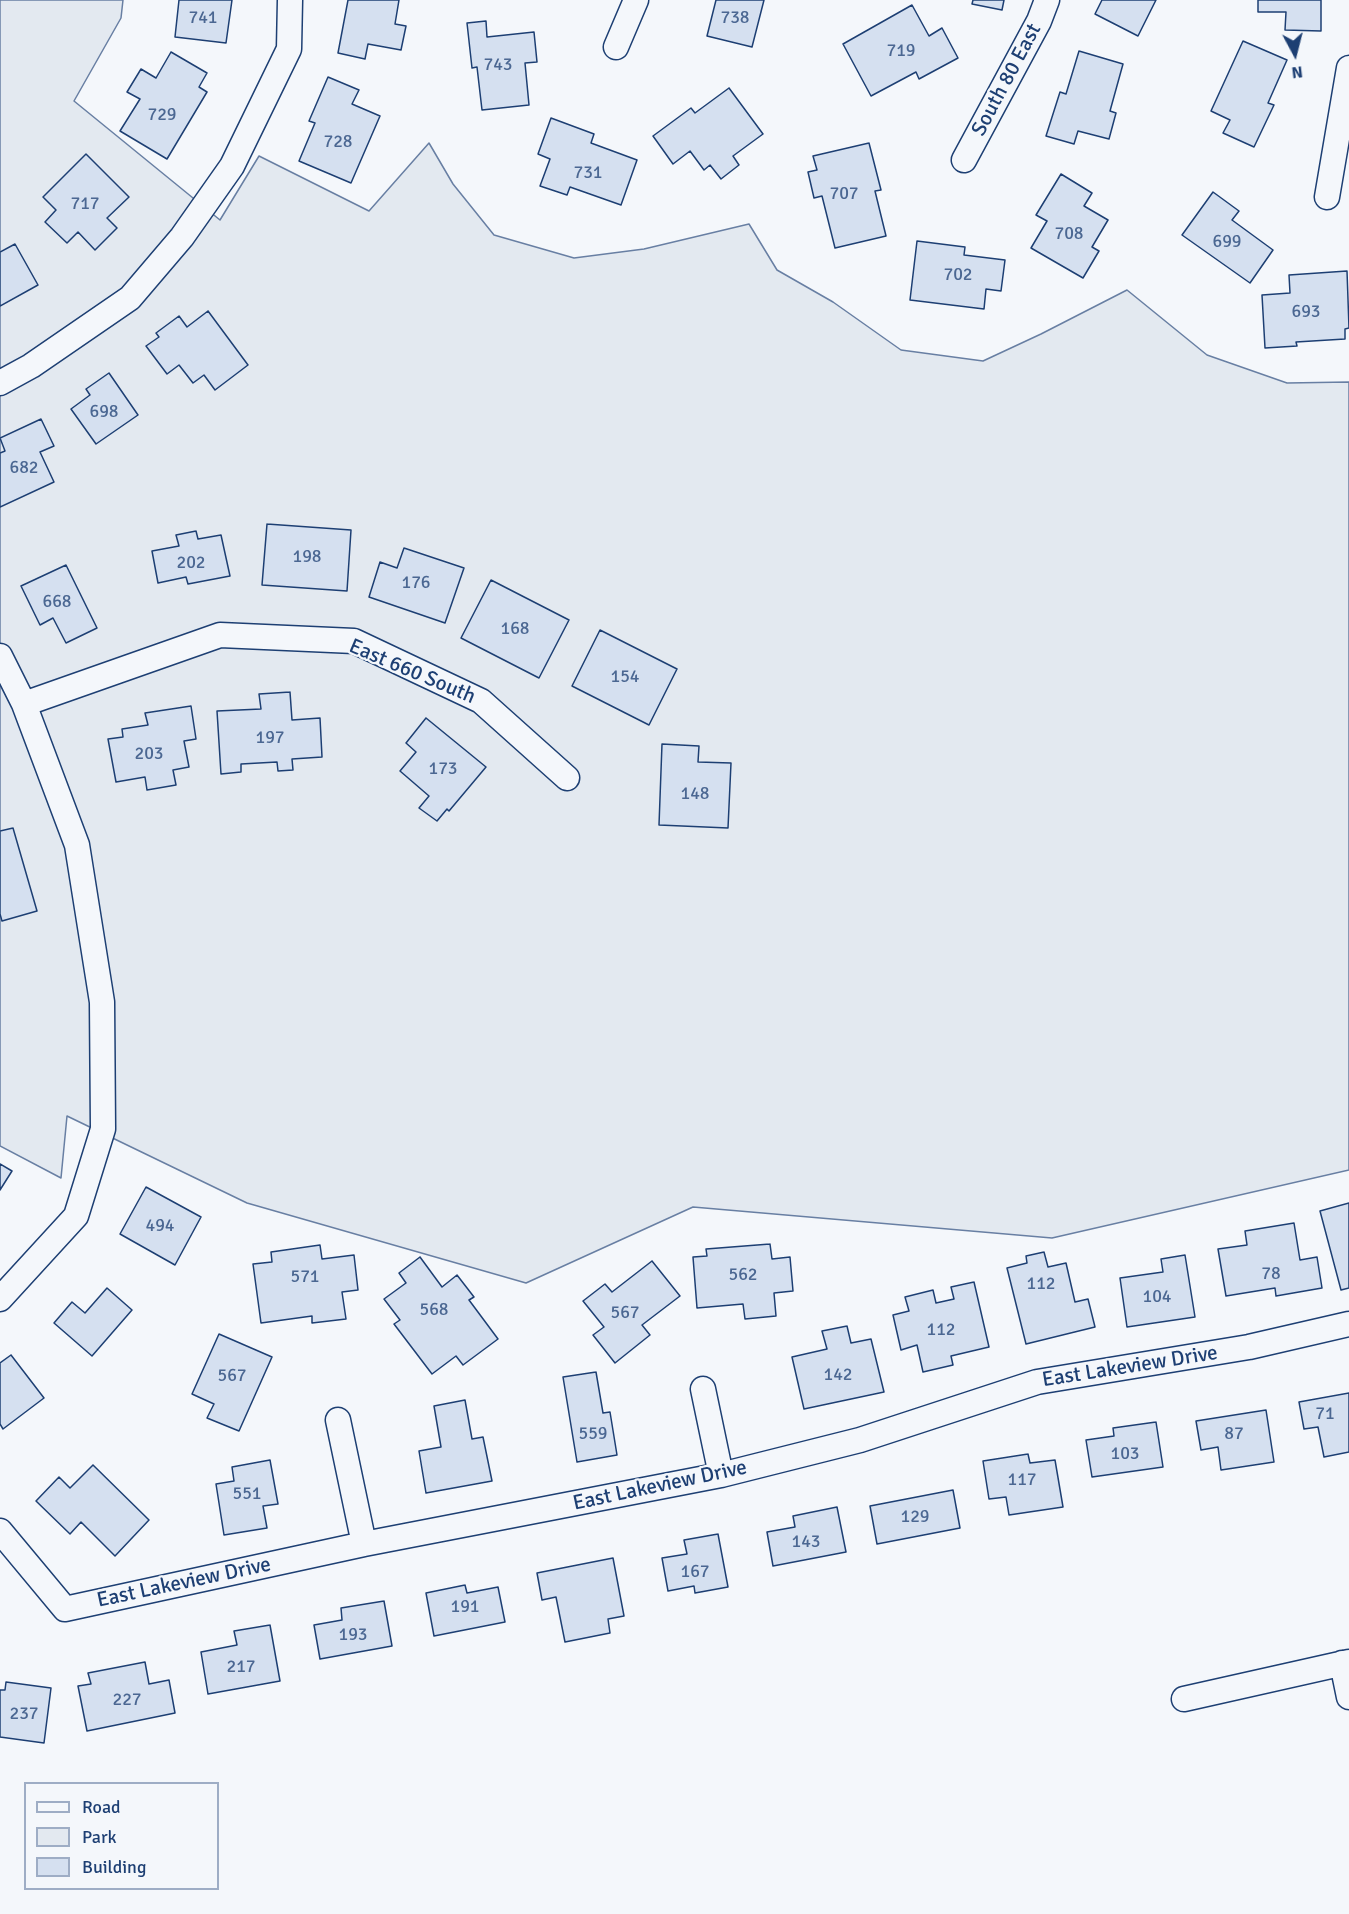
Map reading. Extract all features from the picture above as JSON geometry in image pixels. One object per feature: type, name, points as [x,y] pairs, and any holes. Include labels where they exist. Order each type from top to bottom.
[{"type":"street","points":[[0,383],[31,366],[130,298],[182,237],[232,166],[289,49],[290,0]]},
{"type":"street","points":[[616,47],[636,0]]},
{"type":"street","name":"South 80 East","points":[[964,160],[1039,21],[1047,0]]},
{"type":"street","points":[[1327,197],[1349,68]]},
{"type":"street","name":"East 660 South","points":[[24,704],[220,635],[354,641],[481,701],[567,778]]},
{"type":"street","points":[[0,656],[24,704],[77,845],[102,1002],[103,1129],[76,1216],[0,1299]]},
{"type":"street","name":"East Lakeview Drive","points":[[0,1531],[65,1609],[364,1544],[721,1475],[860,1440],[1037,1382],[1249,1347],[1349,1324]]},
{"type":"street","points":[[703,1389],[721,1475]]},
{"type":"street","points":[[338,1420],[364,1544]]},
{"type":"street","points":[[1184,1699],[1346,1662],[1349,1697]]},
{"type":"green space","points":[[0,0],[123,0],[121,18],[74,101],[220,220],[259,156],[369,211],[429,143],[453,184],[494,235],[574,258],[644,249],[749,224],[777,270],[833,302],[901,350],[983,361],[1127,290],[1207,355],[1287,383],[1349,382],[1349,1170],[1052,1238],[693,1207],[526,1283],[247,1203],[67,1116],[61,1178],[0,1146]]},
{"type":"building","points":[[179,0],[232,0],[226,43],[175,37]]},
{"type":"building","points":[[348,0],[399,0],[395,24],[406,26],[401,50],[368,44],[365,59],[338,53]]},
{"type":"building","points":[[716,0],[764,0],[752,47],[707,36]]},
{"type":"building","points":[[973,0],[1004,0],[1002,10],[972,4]]},
{"type":"building","points":[[1102,0],[1156,0],[1138,36],[1095,14]]},
{"type":"building","points":[[1258,0],[1321,0],[1321,31],[1285,30],[1286,12],[1258,12]]},
{"type":"building","points":[[912,5],[929,36],[942,28],[958,58],[919,79],[916,72],[871,96],[843,44]]},
{"type":"building","points":[[486,21],[487,37],[534,32],[537,62],[525,63],[529,105],[482,110],[477,67],[472,68],[467,23]]},
{"type":"building","points":[[1243,41],[1287,60],[1268,103],[1274,105],[1254,147],[1223,133],[1230,120],[1211,111]]},
{"type":"building","points":[[1079,51],[1123,64],[1110,111],[1116,113],[1109,139],[1078,131],[1074,144],[1046,136],[1060,92],[1066,94]]},
{"type":"building","points":[[171,52],[207,73],[199,87],[207,92],[167,159],[120,131],[140,99],[127,92],[141,69],[156,78]]},
{"type":"building","points":[[328,77],[359,90],[352,104],[380,116],[351,183],[299,161],[315,123],[309,121]]},
{"type":"building","points":[[729,88],[763,134],[733,156],[739,165],[721,179],[710,165],[704,170],[690,151],[673,164],[653,136],[691,108],[695,113]]},
{"type":"building","points":[[551,118],[594,134],[591,143],[637,160],[621,205],[570,187],[567,195],[540,186],[550,159],[538,154]]},
{"type":"building","points":[[869,143],[881,190],[875,191],[886,236],[835,248],[822,196],[814,198],[808,172],[817,170],[813,156]]},
{"type":"building","points":[[86,154],[129,197],[107,218],[117,228],[95,250],[78,232],[67,243],[45,222],[56,210],[43,197]]},
{"type":"building","points":[[1061,174],[1092,193],[1084,206],[1108,220],[1092,247],[1099,251],[1083,278],[1031,248],[1047,221],[1036,215]]},
{"type":"building","points":[[1213,192],[1239,211],[1232,220],[1273,250],[1250,283],[1182,235]]},
{"type":"building","points":[[917,241],[965,247],[964,255],[1005,260],[1001,291],[986,289],[984,309],[910,300]]},
{"type":"building","points":[[15,244],[38,285],[0,306],[0,252]]},
{"type":"building","points":[[1347,271],[1349,328],[1345,329],[1345,339],[1296,342],[1297,346],[1265,348],[1262,295],[1290,293],[1289,275]]},
{"type":"building","points":[[208,311],[248,365],[215,390],[204,375],[193,383],[179,365],[167,374],[146,346],[159,337],[156,333],[179,316],[187,327]]},
{"type":"building","points":[[109,373],[138,415],[96,444],[71,409],[90,395],[86,389]]},
{"type":"building","points":[[41,419],[54,446],[40,452],[54,482],[0,507],[0,453],[5,451],[0,438]]},
{"type":"building","points":[[267,524],[351,530],[347,591],[262,585]]},
{"type":"building","points":[[196,531],[198,539],[221,535],[230,576],[188,584],[186,577],[158,583],[152,551],[179,546],[176,535]]},
{"type":"building","points":[[404,548],[464,568],[445,623],[369,597],[380,562],[397,568]]},
{"type":"building","points":[[66,565],[97,628],[66,643],[53,618],[40,625],[21,586]]},
{"type":"building","points":[[491,580],[569,620],[539,678],[461,638]]},
{"type":"building","points":[[600,630],[677,669],[649,725],[572,686]]},
{"type":"building","points":[[290,692],[292,720],[320,718],[322,757],[292,759],[293,770],[278,771],[277,762],[241,764],[241,772],[221,774],[217,711],[261,709],[259,694]]},
{"type":"building","points":[[191,706],[196,739],[184,741],[189,767],[173,770],[176,785],[147,790],[145,777],[116,782],[108,739],[123,737],[122,729],[148,725],[145,713]]},
{"type":"building","points":[[426,718],[486,767],[449,811],[447,809],[437,821],[419,808],[429,796],[400,771],[416,752],[406,743]]},
{"type":"building","points":[[662,744],[699,746],[698,762],[731,763],[728,828],[659,825]]},
{"type":"building","points":[[13,828],[37,911],[2,921],[0,914],[0,831]]},
{"type":"building","points":[[0,1164],[12,1171],[0,1190]]},
{"type":"building","points":[[146,1187],[201,1217],[175,1265],[120,1234]]},
{"type":"building","points":[[1349,1203],[1349,1288],[1341,1290],[1320,1211]]},
{"type":"building","points":[[1294,1223],[1300,1260],[1317,1257],[1322,1288],[1276,1296],[1275,1288],[1226,1296],[1218,1249],[1247,1245],[1245,1231]]},
{"type":"building","points":[[770,1244],[772,1259],[790,1257],[793,1291],[774,1293],[776,1316],[745,1319],[743,1304],[697,1308],[693,1257],[707,1256],[706,1249]]},
{"type":"building","points":[[320,1245],[322,1259],[354,1255],[358,1290],[342,1292],[346,1319],[312,1323],[312,1316],[261,1323],[253,1264],[272,1262],[271,1252]]},
{"type":"building","points":[[1044,1252],[1048,1267],[1066,1263],[1075,1302],[1088,1299],[1095,1327],[1026,1344],[1007,1268],[1027,1263],[1026,1256]]},
{"type":"building","points":[[1185,1255],[1195,1317],[1127,1327],[1120,1278],[1163,1272],[1161,1259]]},
{"type":"building","points":[[420,1257],[442,1287],[457,1275],[474,1297],[469,1300],[498,1339],[463,1365],[456,1356],[432,1374],[394,1324],[400,1320],[384,1299],[406,1283],[399,1273]]},
{"type":"building","points":[[652,1261],[680,1296],[642,1325],[650,1335],[615,1363],[593,1335],[604,1327],[583,1301],[605,1284],[612,1292]]},
{"type":"building","points":[[974,1282],[989,1347],[951,1356],[953,1365],[923,1372],[917,1345],[901,1350],[893,1315],[909,1311],[905,1297],[933,1290],[936,1303],[954,1299],[951,1287]]},
{"type":"building","points":[[107,1288],[132,1310],[92,1356],[54,1323],[72,1302],[85,1313]]},
{"type":"building","points":[[847,1326],[851,1343],[871,1339],[884,1392],[804,1409],[792,1357],[827,1349],[822,1331]]},
{"type":"building","points":[[219,1334],[272,1357],[239,1431],[207,1418],[214,1404],[192,1394]]},
{"type":"building","points":[[11,1355],[44,1398],[3,1429],[0,1424],[0,1363]]},
{"type":"building","points":[[596,1372],[603,1413],[610,1412],[617,1455],[577,1462],[563,1377]]},
{"type":"building","points":[[1349,1393],[1349,1452],[1324,1457],[1318,1427],[1304,1429],[1299,1402]]},
{"type":"building","points":[[465,1400],[472,1439],[483,1437],[492,1481],[426,1493],[419,1451],[441,1447],[434,1406]]},
{"type":"building","points":[[1266,1410],[1274,1462],[1221,1470],[1218,1447],[1201,1450],[1196,1421]]},
{"type":"building","points":[[1156,1422],[1163,1467],[1092,1477],[1086,1440],[1114,1436],[1113,1428]]},
{"type":"building","points":[[1028,1454],[1030,1463],[1055,1460],[1063,1507],[1009,1515],[1006,1497],[989,1499],[983,1461]]},
{"type":"building","points":[[270,1460],[278,1504],[263,1506],[267,1528],[224,1535],[216,1484],[234,1481],[232,1467]]},
{"type":"building","points":[[93,1465],[149,1520],[115,1556],[81,1522],[70,1534],[36,1501],[59,1477],[70,1488]]},
{"type":"building","points":[[953,1490],[960,1528],[877,1544],[870,1506]]},
{"type":"building","points":[[837,1507],[846,1552],[773,1566],[767,1532],[795,1527],[793,1516]]},
{"type":"building","points":[[718,1534],[728,1587],[695,1593],[694,1586],[668,1591],[662,1558],[687,1554],[684,1540]]},
{"type":"building","points":[[613,1558],[624,1616],[608,1619],[610,1633],[565,1642],[556,1597],[542,1600],[537,1573]]},
{"type":"building","points":[[465,1585],[467,1593],[498,1587],[505,1622],[434,1636],[426,1593]]},
{"type":"building","points":[[384,1601],[392,1646],[320,1659],[314,1625],[342,1620],[341,1608]]},
{"type":"building","points":[[270,1625],[280,1681],[208,1694],[201,1652],[237,1645],[234,1631]]},
{"type":"building","points":[[145,1662],[149,1684],[169,1680],[175,1713],[87,1731],[78,1686],[91,1684],[88,1673]]},
{"type":"building","points":[[6,1682],[51,1688],[44,1743],[0,1737],[0,1690],[5,1690]]}]
